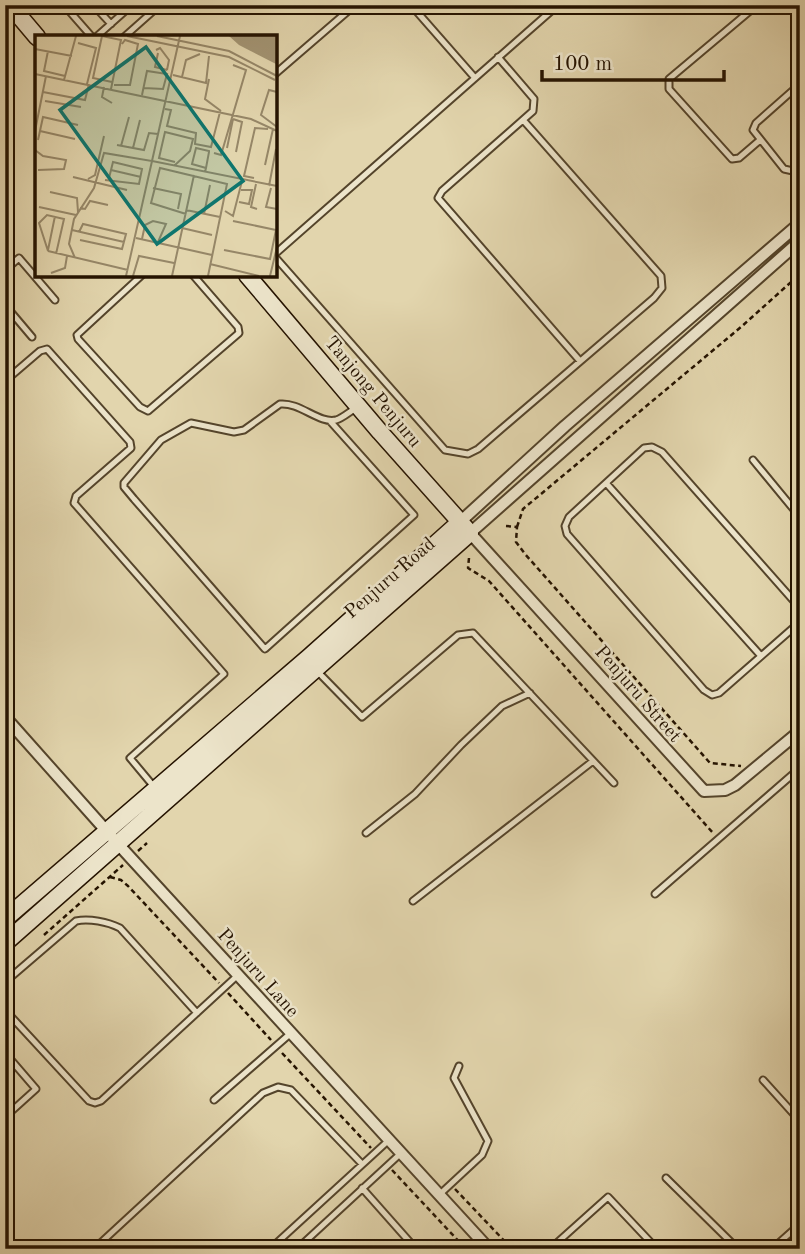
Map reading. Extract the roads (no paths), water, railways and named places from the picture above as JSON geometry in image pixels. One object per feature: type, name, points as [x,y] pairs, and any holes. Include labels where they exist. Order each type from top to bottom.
[{"type":"main road","points":[[11,6],[35,35]]},
{"type":"main road","name":"Tanjong Penjuru","points":[[248,276],[465,528]]},
{"type":"main road","name":"Penjuru Road","points":[[5,919],[113,838],[315,670],[465,528]]},
{"type":"main road","name":"Penjuru Road","points":[[5,943],[113,838],[155,789],[465,528]]},
{"type":"street","name":"Penjuru Road","points":[[465,528],[565,426],[800,223]]},
{"type":"street","name":"Penjuru Road","points":[[465,528],[800,241]]},
{"type":"street","name":"Penjuru Street","points":[[465,528],[586,658],[704,791],[725,790],[736,785],[800,732]]},
{"type":"street","name":"Penjuru Lane","points":[[5,716],[131,858],[489,1249]]},
{"type":"lane","points":[[64,5],[92,35]]},
{"type":"lane","points":[[97,35],[132,5]]},
{"type":"lane","points":[[126,35],[160,5]]},
{"type":"lane","points":[[276,73],[355,5]]},
{"type":"lane","points":[[411,5],[475,78]]},
{"type":"lane","points":[[276,254],[558,5]]},
{"type":"lane","points":[[757,5],[669,79],[667,85],[732,159],[739,158],[760,140]]},
{"type":"lane","points":[[789,5],[800,18]]},
{"type":"lane","points":[[98,10],[111,24]]},
{"type":"lane","points":[[498,57],[534,99],[533,111],[442,191],[438,198],[580,361]]},
{"type":"lane","points":[[800,84],[756,122],[753,130],[784,169],[793,171],[800,165]]},
{"type":"lane","points":[[276,256],[445,450],[468,454],[478,449],[654,298],[660,292],[663,281],[524,121]]},
{"type":"lane","points":[[5,270],[19,258],[55,300]]},
{"type":"lane","points":[[141,276],[77,335],[140,407],[148,411],[239,333],[238,327],[194,276]]},
{"type":"lane","points":[[5,305],[32,337]]},
{"type":"lane","points":[[5,381],[40,351],[47,349],[130,442],[131,448],[128,452],[76,496],[74,503],[225,674],[130,758],[155,789]]},
{"type":"lane","points":[[330,421],[414,515],[265,649],[129,493],[124,483],[161,440],[191,423],[234,432],[244,430],[271,408],[286,403],[297,405],[330,421],[358,406]]},
{"type":"lane","points":[[800,608],[662,452],[652,446],[645,448],[569,517],[565,526],[567,534],[712,695],[719,693],[800,622]]},
{"type":"lane","points":[[753,460],[800,517]]},
{"type":"lane","points":[[606,483],[761,656]]},
{"type":"lane","points":[[315,670],[362,717],[458,635],[473,633],[614,783]]},
{"type":"lane","points":[[366,833],[415,794],[461,744],[502,706],[530,693]]},
{"type":"lane","points":[[413,901],[593,761]]},
{"type":"lane","points":[[655,894],[800,768]]},
{"type":"lane","points":[[5,982],[76,921],[81,919],[112,924],[120,928],[197,1013]]},
{"type":"lane","points":[[5,1010],[89,1101],[95,1102],[101,1101],[238,975]]},
{"type":"lane","points":[[214,1100],[291,1033]]},
{"type":"lane","points":[[5,1053],[36,1089],[5,1117]]},
{"type":"lane","points":[[439,1195],[482,1155],[488,1142],[454,1077],[458,1066]]},
{"type":"lane","points":[[763,1080],[800,1121]]},
{"type":"lane","points":[[94,1249],[263,1093],[278,1087],[291,1090],[362,1164]]},
{"type":"lane","points":[[270,1249],[389,1140]]},
{"type":"lane","points":[[297,1249],[401,1153]]},
{"type":"lane","points":[[666,1178],[738,1249]]},
{"type":"lane","points":[[362,1188],[416,1249]]},
{"type":"lane","points":[[550,1249],[608,1197],[657,1249]]},
{"type":"lane","points":[[772,1249],[800,1224]]}]
